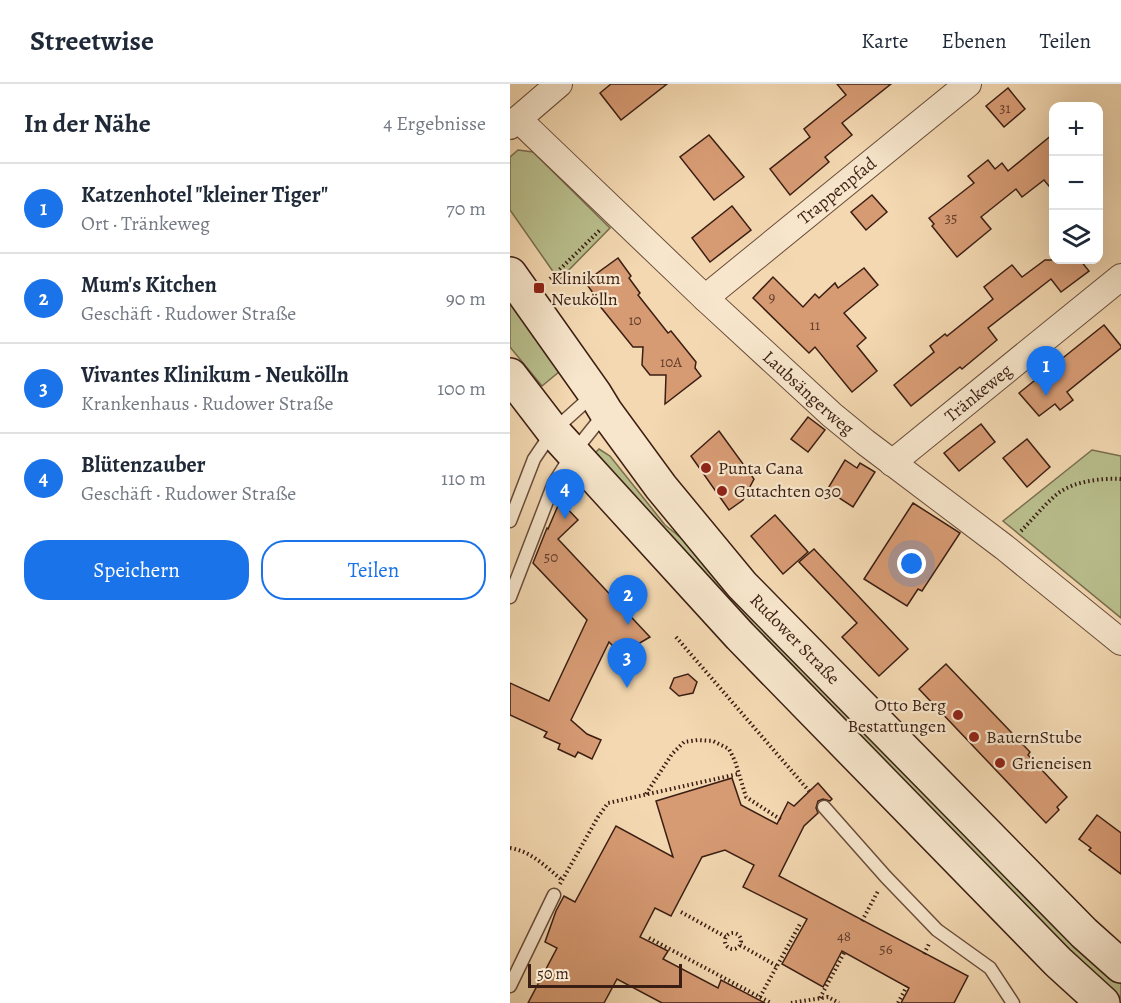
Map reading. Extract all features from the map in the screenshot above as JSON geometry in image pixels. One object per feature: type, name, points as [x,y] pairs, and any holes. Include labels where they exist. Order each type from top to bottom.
[{"type":"main road","name":"Rudower Straße","points":[[510,274],[661,487],[742,585],[1084,933],[1121,966]]},
{"type":"main road","name":"Rudower Straße","points":[[510,375],[563,442],[740,636],[1058,962],[1103,1003]]},
{"type":"street","points":[[514,123],[559,84]]},
{"type":"street","name":"Trappenpfad","points":[[705,298],[968,84]]},
{"type":"street","name":"Laubsängerweg","points":[[514,123],[832,415],[1121,642]]},
{"type":"street","name":"Tränkeweg","points":[[892,463],[1121,277]]},
{"type":"lane","points":[[510,521],[534,459],[563,442],[601,403]]},
{"type":"lane","points":[[510,597],[554,483],[563,442],[601,403]]},
{"type":"lane","points":[[824,807],[937,930],[990,968],[1013,1003]]},
{"type":"lane","points":[[510,986],[554,895]]},
{"type":"path","points":[[550,279],[609,222]]},
{"type":"path","points":[[1014,539],[1059,492],[1076,484],[1105,478],[1121,479]]},
{"type":"path","points":[[676,637],[810,791]]},
{"type":"path","points":[[645,795],[672,754],[684,742],[713,741],[729,749],[746,797],[783,820]]},
{"type":"path","points":[[554,895],[608,803],[738,774]]},
{"type":"path","points":[[510,848],[530,854],[562,880]]},
{"type":"path","points":[[862,921],[886,877]]},
{"type":"path","points":[[681,912],[726,937]]},
{"type":"path","points":[[760,997],[800,924]]},
{"type":"path","points":[[730,934],[738,935],[741,940],[740,945],[736,949],[729,949],[725,945],[726,937],[730,934]]},
{"type":"path","points":[[649,938],[771,1003]]},
{"type":"path","points":[[740,945],[777,966]]},
{"type":"path","points":[[820,998],[844,953]]},
{"type":"path","points":[[898,1003],[907,986]]},
{"type":"path","points":[[791,1003],[828,997],[839,1003]]},
{"type":"green space","points":[[518,150],[533,152],[610,228],[559,280],[510,210],[510,157]]},
{"type":"green space","points":[[510,301],[560,371],[542,386],[510,347]]},
{"type":"green space","points":[[599,449],[610,456],[665,525],[685,541],[1121,981],[1121,998],[1080,960],[747,622],[596,454]]},
{"type":"green space","points":[[1092,450],[1121,456],[1121,618],[1003,521]]},
{"type":"building","points":[[611,84],[667,84],[621,120],[600,93]]},
{"type":"building","points":[[837,84],[891,84],[842,123],[852,135],[825,157],[829,162],[790,195],[770,169],[810,137],[804,129],[846,95]]},
{"type":"building","points":[[1008,88],[1025,109],[1004,127],[986,106]]},
{"type":"building","points":[[709,135],[744,177],[714,200],[680,157]]},
{"type":"building","points":[[1049,137],[1049,186],[1044,180],[1022,197],[1016,189],[981,217],[991,229],[957,257],[932,226],[934,224],[929,218],[974,183],[968,176],[988,160],[995,169],[1002,163],[1008,171]]},
{"type":"building","points":[[872,195],[887,212],[866,230],[851,212]]},
{"type":"building","points":[[732,206],[751,230],[710,262],[692,238]]},
{"type":"building","points":[[618,258],[631,276],[629,278],[640,293],[638,295],[668,333],[671,331],[696,362],[695,368],[701,376],[665,404],[666,375],[650,375],[642,365],[643,347],[633,347],[595,300],[596,297],[585,282]]},
{"type":"building","points":[[1045,260],[1049,260],[1049,264],[1083,264],[1089,271],[1061,292],[1051,279],[988,328],[997,340],[911,406],[894,385],[934,352],[930,346],[945,334],[947,336],[993,299],[984,287],[1012,265],[1022,277]]},
{"type":"building","points":[[864,268],[878,285],[844,313],[866,338],[857,346],[877,371],[852,392],[815,347],[809,353],[753,298],[773,277],[803,307],[815,294],[819,298],[835,283],[838,288]]},
{"type":"building","points":[[1104,325],[1121,348],[1067,392],[1073,400],[1060,410],[1055,404],[1039,416],[1019,393]]},
{"type":"building","points":[[808,417],[825,430],[808,452],[791,439]]},
{"type":"building","points":[[981,424],[995,442],[959,471],[944,453]]},
{"type":"building","points":[[719,431],[754,479],[743,500],[729,510],[691,456]]},
{"type":"building","points":[[1027,439],[1050,467],[1027,487],[1003,458]]},
{"type":"building","points":[[845,460],[857,468],[860,463],[875,472],[853,507],[827,490]]},
{"type":"building","points":[[560,501],[578,520],[558,539],[650,637],[621,654],[609,642],[571,720],[587,734],[601,740],[592,759],[578,752],[575,757],[558,749],[560,744],[544,737],[547,732],[510,715],[510,683],[549,701],[587,620],[533,563]]},
{"type":"building","points":[[913,503],[960,533],[922,591],[918,589],[907,606],[864,579]]},
{"type":"building","points":[[775,515],[808,552],[783,574],[751,536]]},
{"type":"building","points":[[814,549],[908,649],[879,676],[842,637],[857,623],[799,562]]},
{"type":"building","points":[[946,664],[1030,752],[1028,755],[1067,797],[1057,807],[1059,810],[1046,823],[919,689]]},
{"type":"building","points":[[688,674],[697,682],[693,693],[679,696],[670,688],[674,678]]},
{"type":"building","points":[[732,778],[741,805],[777,824],[788,802],[794,806],[818,783],[832,799],[818,801],[816,808],[818,813],[804,826],[779,876],[968,976],[954,1003],[901,1003],[909,988],[842,951],[823,987],[782,964],[807,919],[743,887],[754,865],[725,850],[702,857],[671,916],[655,908],[640,937],[668,951],[663,959],[718,988],[721,980],[765,1003],[662,1003],[617,979],[604,1003],[528,1003],[557,948],[545,942],[556,911],[564,896],[575,902],[616,826],[673,857],[656,801]]},
{"type":"building","points":[[1097,815],[1121,833],[1121,874],[1089,850],[1091,848],[1079,839]]},
{"type":"place","name":"Klinikum Neukölln","points":[[539,288]]},
{"type":"place","name":"Katzenhotel \"kleiner Tiger\"","points":[[1046,396]]},
{"type":"place","name":"Punta Cana","points":[[706,468]]},
{"type":"place","name":"Gutachten 030","points":[[722,491]]},
{"type":"place","name":"Blütenzauber","points":[[565,519]]},
{"type":"place","name":"Mum's Kitchen","points":[[628,625]]},
{"type":"place","name":"Vivantes Klinikum - Neukölln","points":[[627,688]]},
{"type":"place","name":"Otto Berg Bestattungen","points":[[958,715]]},
{"type":"place","name":"BauernStube","points":[[974,737]]},
{"type":"place","name":"Grieneisen","points":[[1000,763]]}]
